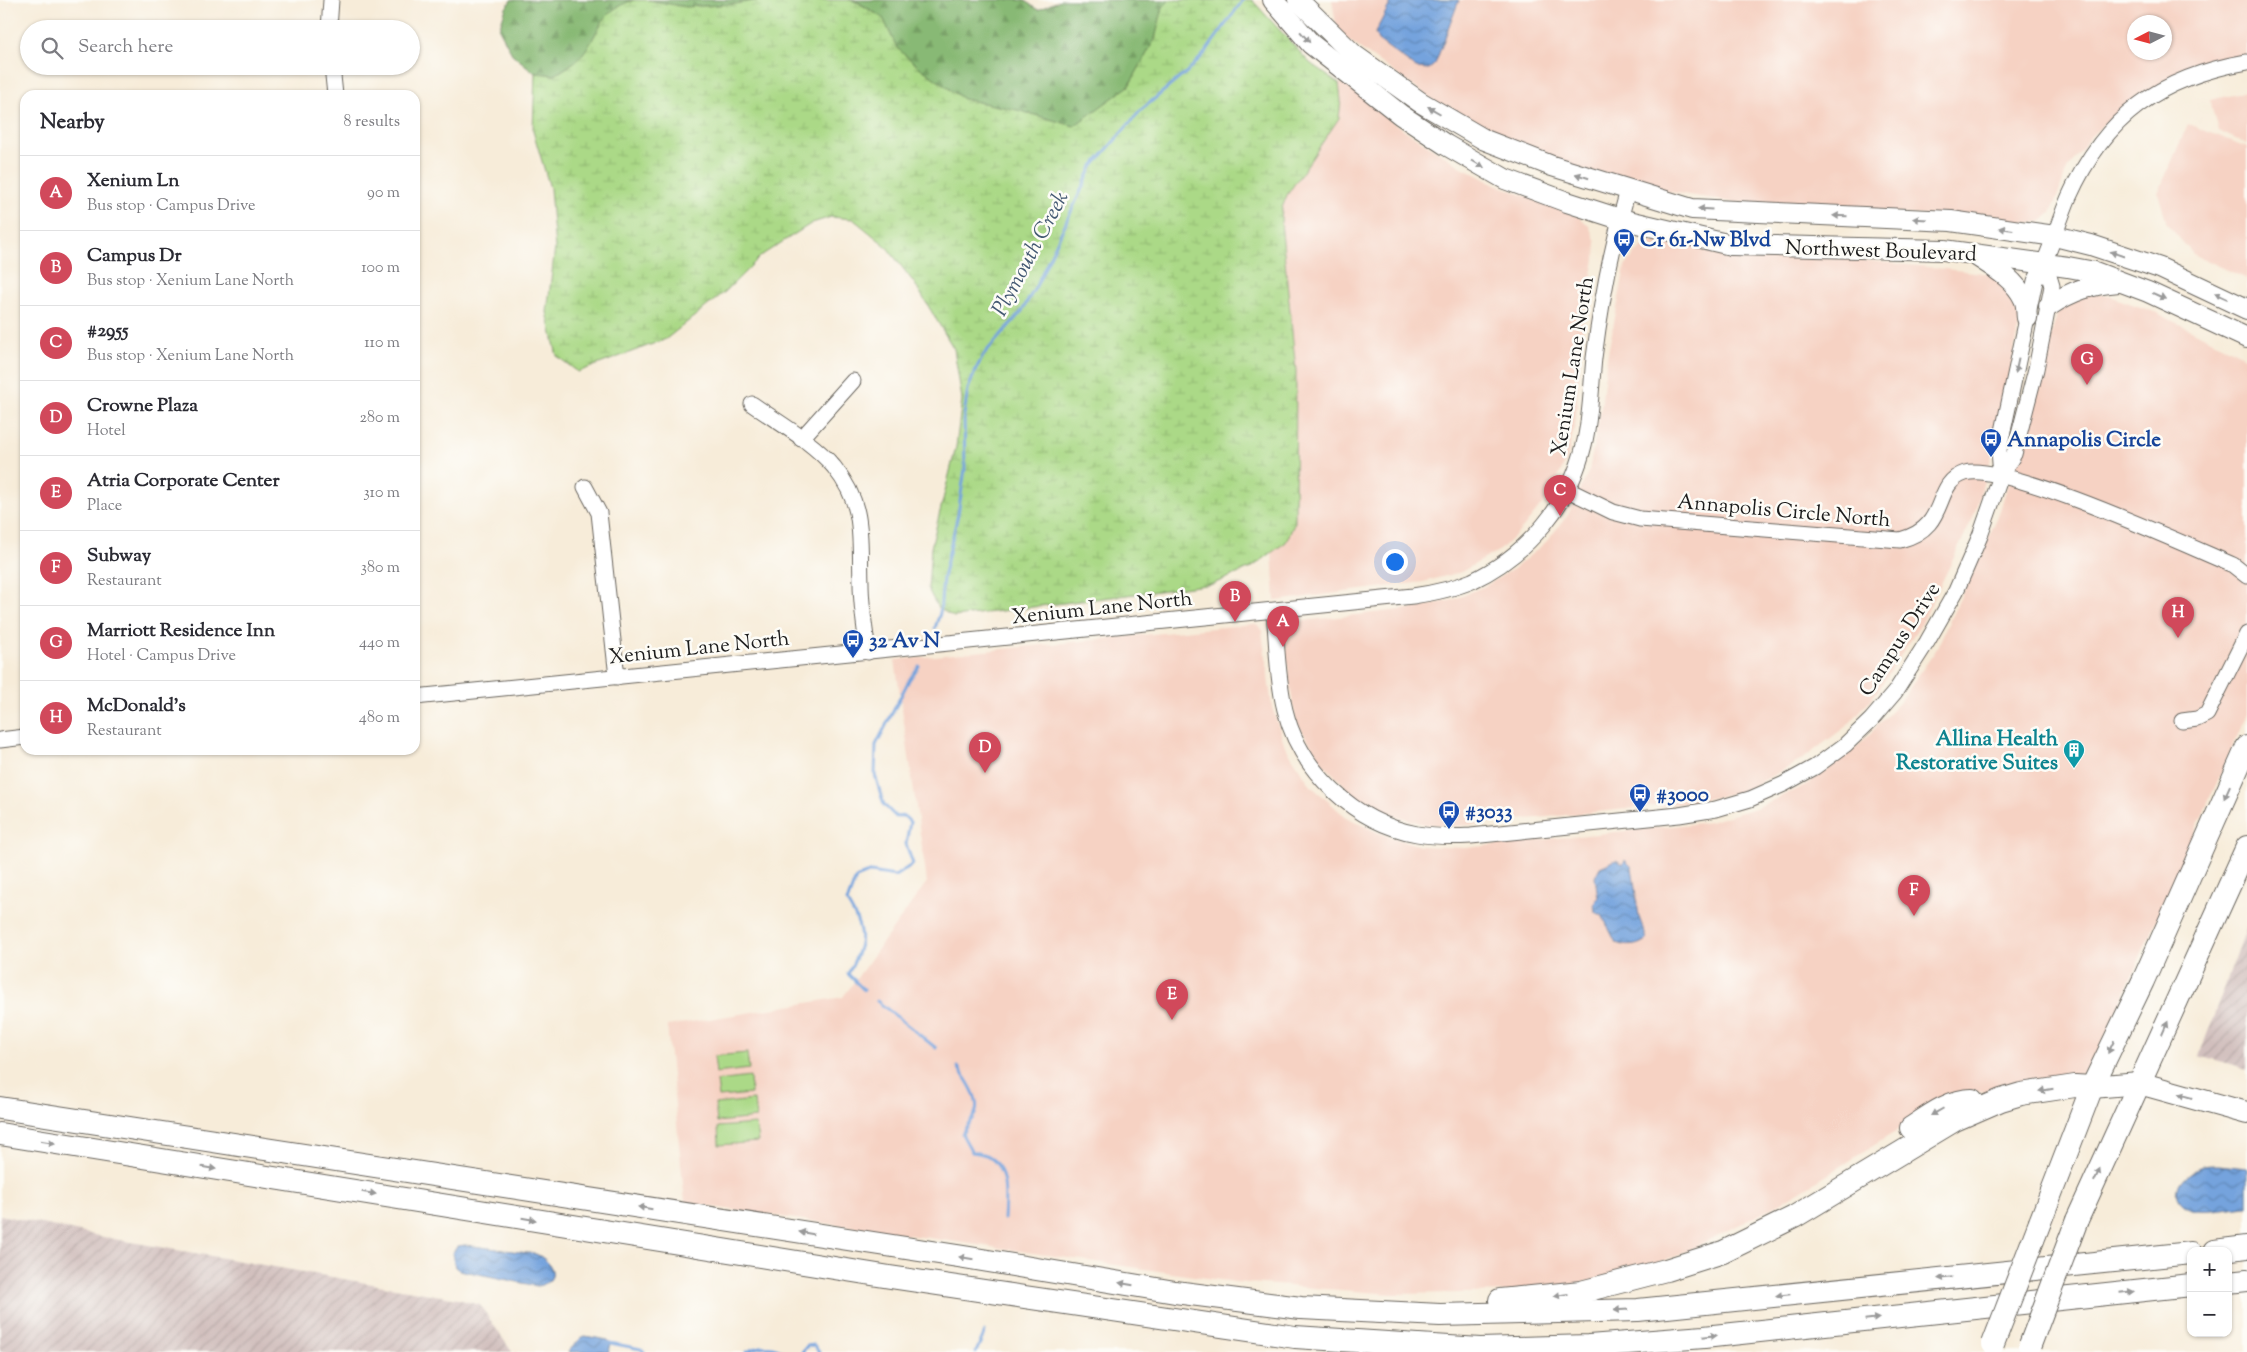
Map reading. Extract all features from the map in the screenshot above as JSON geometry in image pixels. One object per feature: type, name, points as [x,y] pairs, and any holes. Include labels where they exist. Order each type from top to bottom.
[{"type":"highway","points":[[1992,1348],[2092,1087],[2143,981],[2247,747]]},
{"type":"highway","points":[[2029,1348],[2077,1220],[2247,846]]},
{"type":"highway","points":[[1174,1292],[1465,1302],[1536,1298],[1581,1292],[1723,1252],[1794,1217],[1955,1120],[2001,1100],[2021,1094],[2075,1086],[2092,1087],[2139,1084],[2247,1113]]},
{"type":"highway","points":[[0,1108],[964,1257],[1174,1292],[1311,1308],[1440,1316],[1638,1310],[2187,1253]]},
{"type":"highway","points":[[0,1134],[881,1276],[1295,1337],[1480,1349],[1589,1346],[1704,1337],[2187,1286]]},
{"type":"highway","points":[[2232,1249],[2247,1247]]},
{"type":"highway","points":[[2232,1282],[2247,1280]]},
{"type":"highway","points":[[1295,1337],[1331,1352]]},
{"type":"main road","name":"Northwest Boulevard","points":[[1273,0],[1311,44],[1401,115],[1446,145],[1505,180],[1620,219],[1731,245],[1944,250],[2045,263],[2095,272],[2148,292],[2247,338]]},
{"type":"main road","name":"Northwest Boulevard","points":[[1298,0],[1354,55],[1420,102],[1485,140],[1552,166],[1692,208],[1951,221],[2055,236],[2091,245],[2160,268],[2247,309]]},
{"type":"main road","points":[[1974,253],[2005,275],[2017,289],[2025,300],[2027,318]]},
{"type":"main road","points":[[2049,306],[2065,296],[2084,288],[2103,283],[2123,282]]},
{"type":"street","points":[[330,20],[331,0]]},
{"type":"street","name":"Campus Drive","points":[[2001,476],[2000,450],[2035,282],[2045,263],[2076,182],[2096,147],[2115,125],[2162,88],[2189,76],[2218,67],[2247,62]]},
{"type":"street","points":[[333,75],[334,90]]},
{"type":"street","name":"Xenium Lane North","points":[[420,697],[1413,596],[1443,591],[1471,581],[1521,550],[1541,529],[1568,490],[1584,446],[1603,302],[1628,190]]},
{"type":"street","name":"Campus Drive","points":[[1274,611],[1285,710],[1294,736],[1311,765],[1343,800],[1390,826],[1417,834],[1444,837],[1471,836],[1680,815],[1716,809],[1750,799],[1784,784],[1815,767],[1845,745],[1889,699],[1927,642],[1956,591],[1980,536],[2001,476],[2014,454],[2049,306],[2052,286],[2045,263]]},
{"type":"street","points":[[801,439],[853,381]]},
{"type":"street","points":[[752,404],[801,439],[833,466],[846,485],[856,506],[861,528],[861,584],[868,652]]},
{"type":"street","name":"Annapolis Circle North","points":[[1568,490],[1613,512],[1640,519],[1895,540],[1910,537],[1929,526],[1935,517],[1948,485],[1955,478],[1966,472],[1979,472],[2001,476],[2074,499],[2233,565],[2247,576]]},
{"type":"street","points":[[585,487],[599,513],[617,677]]},
{"type":"street","points":[[2182,720],[2197,719],[2207,714],[2247,634]]},
{"type":"street","points":[[0,740],[20,738]]},
{"type":"shaded area","points":[[1332,0],[2247,0],[2247,56],[2182,72],[2115,114],[2091,136],[2067,170],[2051,213],[2040,222],[2031,223],[1731,202],[1653,189],[1546,160],[1467,124],[1337,32]]},
{"type":"shaded area","points":[[1345,80],[1395,124],[1460,166],[1495,184],[1579,217],[1589,226],[1596,242],[1595,260],[1584,310],[1575,425],[1567,458],[1551,493],[1523,528],[1500,550],[1461,572],[1423,582],[1275,601],[1272,552],[1286,542],[1282,208],[1287,195],[1341,100],[1339,84]]},
{"type":"shaded area","points":[[2247,92],[2247,144],[2218,131],[2210,100]]},
{"type":"shaded area","points":[[2188,124],[2247,147],[2247,279],[2193,254],[2167,224],[2158,193]]},
{"type":"shaded area","points":[[1659,240],[1721,250],[1871,261],[1992,274],[2016,293],[2020,320],[1999,432],[1973,518],[1922,623],[1876,693],[1848,725],[1800,761],[1742,792],[1685,803],[1457,826],[1424,824],[1386,813],[1356,798],[1322,762],[1296,721],[1290,686],[1285,623],[1418,608],[1453,600],[1487,585],[1515,568],[1546,542],[1568,515],[1589,471],[1601,408],[1606,363],[1625,267],[1636,252],[1647,243]]},
{"type":"shaded area","points":[[2084,294],[2104,294],[2157,313],[2247,358],[2247,714],[2094,1062],[2073,1080],[2017,1089],[1974,1092],[1950,1097],[1772,1208],[1673,1258],[1615,1277],[1525,1292],[1393,1294],[1235,1282],[685,1203],[667,1026],[843,997],[927,882],[895,660],[1253,624],[1259,625],[1262,631],[1272,707],[1285,746],[1311,786],[1346,817],[1379,833],[1420,846],[1466,848],[1710,822],[1756,808],[1808,784],[1857,747],[1899,703],[1936,650],[1999,514],[2057,315],[2066,301]]},
{"type":"shaded area","points":[[2247,926],[2247,1070],[2199,1056]]},
{"type":"shaded area","points":[[0,1215],[108,1238],[458,1299],[480,1305],[512,1352],[0,1352]]},
{"type":"green space","points":[[511,0],[634,0],[612,11],[600,25],[586,50],[578,59],[555,75],[535,73],[512,54],[499,29],[506,8]]},
{"type":"green space","points":[[634,0],[648,0],[686,7],[735,4],[760,0],[849,0],[857,2],[883,18],[897,48],[919,67],[963,99],[1017,110],[1074,126],[1129,86],[1155,39],[1163,7],[1170,0],[1252,0],[1310,63],[1339,84],[1341,100],[1339,118],[1287,195],[1282,208],[1281,222],[1296,371],[1295,522],[1286,542],[1251,568],[1213,584],[954,617],[938,608],[928,589],[931,548],[956,447],[962,399],[954,349],[915,284],[886,246],[853,219],[831,217],[812,223],[762,255],[726,291],[666,339],[578,372],[557,356],[547,312],[555,248],[550,188],[533,131],[535,73],[555,75],[573,63],[586,50],[605,18],[621,5]]},
{"type":"green space","points":[[648,0],[760,0],[735,4],[686,7]]},
{"type":"green space","points":[[849,0],[1024,0],[1038,10],[1060,0],[1170,0],[1163,7],[1155,39],[1129,86],[1074,126],[1017,110],[963,99],[919,67],[897,48],[883,18],[858,2]]},
{"type":"green space","points":[[747,1053],[749,1069],[716,1073],[714,1056]]},
{"type":"green space","points":[[750,1077],[751,1094],[719,1097],[717,1081]]},
{"type":"green space","points":[[754,1100],[756,1118],[717,1122],[715,1104]]},
{"type":"green space","points":[[756,1124],[758,1142],[719,1145],[718,1127]]},
{"type":"water","points":[[1392,0],[1459,0],[1435,64],[1429,69],[1416,68],[1378,40],[1375,33]]},
{"type":"water","points":[[1616,860],[1623,864],[1625,860],[1632,867],[1639,917],[1647,939],[1636,945],[1628,946],[1616,943],[1602,915],[1595,912],[1594,904],[1598,897],[1595,877],[1600,867]]},
{"type":"water","points":[[2219,1165],[2247,1168],[2247,1206],[2215,1210],[2186,1207],[2178,1197],[2177,1192],[2182,1181],[2198,1168]]},
{"type":"water","points":[[465,1245],[536,1254],[551,1267],[552,1276],[545,1284],[537,1286],[459,1270],[455,1267],[452,1253],[458,1246]]},
{"type":"water","points":[[585,1336],[608,1340],[611,1343],[609,1352],[568,1352]]},
{"type":"waterway","name":"Plymouth Creek","points":[[935,628],[940,613],[943,578],[958,514],[965,469],[964,415],[968,389],[977,367],[985,353],[1022,311],[1037,284],[1092,167],[1141,110],[1188,71],[1205,53],[1243,0]]},
{"type":"waterway","name":"Plymouth Creek","points":[[864,990],[848,974],[860,946],[861,938],[857,922],[847,902],[856,878],[871,872],[895,876],[913,864],[906,844],[910,822],[904,816],[896,817],[884,805],[875,775],[876,745],[909,680],[919,666]]},
{"type":"waterway","name":"Plymouth Creek","points":[[877,1001],[936,1048]]},
{"type":"waterway","name":"Plymouth Creek","points":[[958,1067],[972,1089],[977,1108],[962,1134],[972,1152],[988,1156],[995,1162],[1003,1176],[1004,1219]]},
{"type":"waterway","name":"Plymouth Creek","points":[[976,1352],[985,1332]]},
{"type":"waterway","name":"Plymouth Creek","points":[[605,1342],[641,1349],[644,1352]]},
{"type":"waterway","name":"Plymouth Creek","points":[[802,1352],[807,1346],[814,1345],[819,1352]]},
{"type":"waterway","name":"Plymouth Creek","points":[[747,1352],[766,1346],[785,1352]]},
{"type":"place","name":"Cr 61-Nw Blvd","points":[[1624,258]]},
{"type":"place","name":"Marriott Residence Inn","points":[[2087,385]]},
{"type":"place","name":"Annapolis Circle","points":[[1991,458]]},
{"type":"place","name":"#2955","points":[[1560,516]]},
{"type":"place","name":"Campus Dr","points":[[1235,622]]},
{"type":"place","name":"McDonald's","points":[[2178,638]]},
{"type":"place","name":"Xenium Ln","points":[[1283,647]]},
{"type":"place","name":"32 Av N","points":[[853,659]]},
{"type":"place","name":"Allina Health Restorative Suites","points":[[2074,769]]},
{"type":"place","name":"Crowne Plaza","points":[[985,773]]},
{"type":"place","name":"#3000","points":[[1640,813]]},
{"type":"place","name":"#3033","points":[[1449,830]]},
{"type":"place","name":"Subway","points":[[1914,916]]},
{"type":"place","name":"Atria Corporate Center","points":[[1172,1020]]}]
